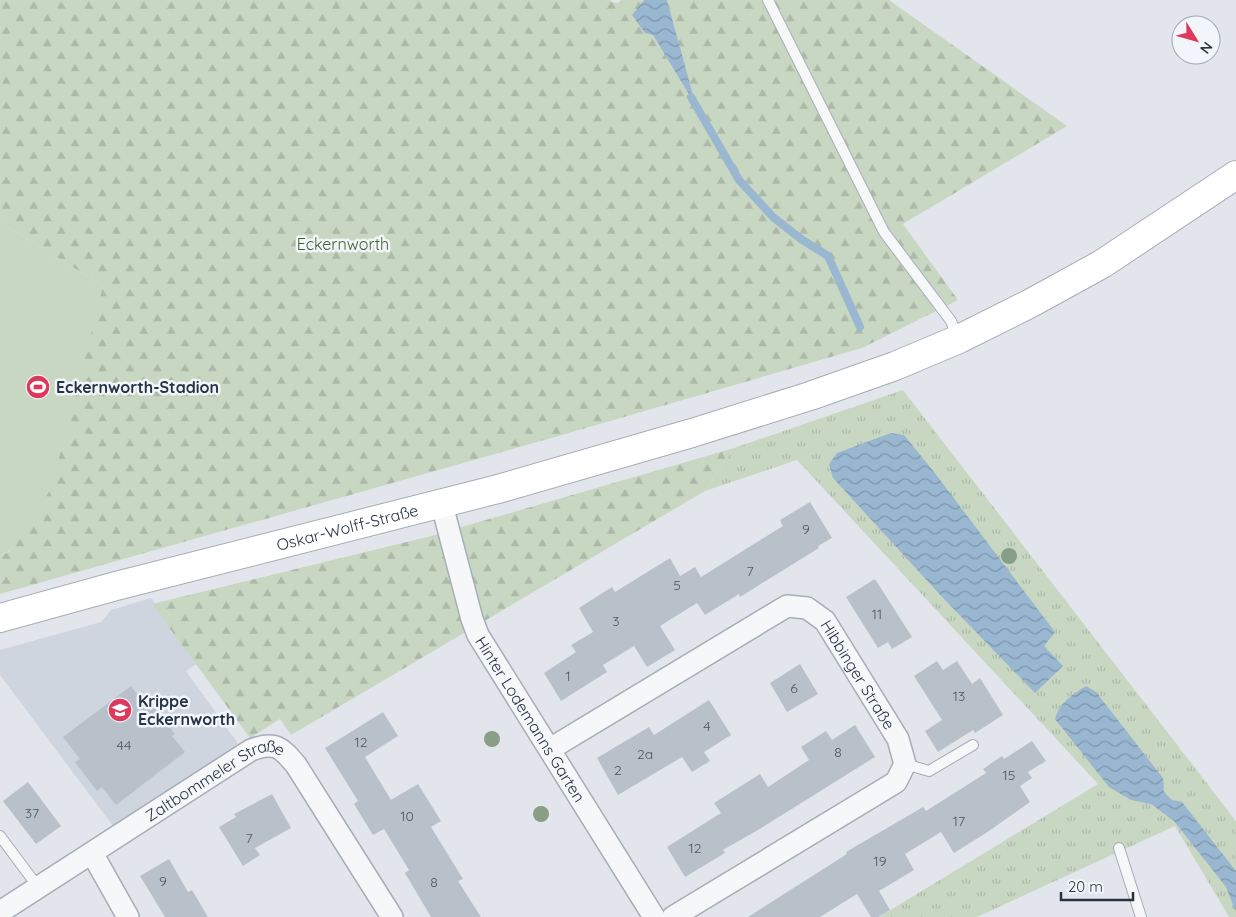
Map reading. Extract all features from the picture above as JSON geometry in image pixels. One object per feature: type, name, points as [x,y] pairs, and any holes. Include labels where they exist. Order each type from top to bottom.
[{"type":"street","name":"Oskar-Wolff-Straße","points":[[0,618],[116,586],[442,505],[692,433],[810,396],[895,366],[959,339],[1031,304],[1102,264],[1236,175]]},
{"type":"street","name":"Hinter Lodemanns Garten","points":[[442,505],[472,619],[478,635],[654,917]]},
{"type":"street","name":"Hibbinger Straße","points":[[550,750],[787,606],[807,608],[825,621],[898,739],[905,764]]},
{"type":"street","name":"Zaltbommeler Straße","points":[[0,912],[251,750],[272,745],[284,750],[296,765],[392,917]]},
{"type":"street","points":[[673,917],[896,782],[905,764]]},
{"type":"street","points":[[92,853],[128,917]]},
{"type":"lane","points":[[768,0],[884,232],[951,321],[959,339]]},
{"type":"lane","points":[[905,764],[929,771],[973,745]]},
{"type":"lane","points":[[0,836],[38,887]]},
{"type":"lane","points":[[1119,848],[1141,917]]},
{"type":"shaded area","name":"Krippe Eckernworth","points":[[151,598],[199,662],[186,671],[239,745],[113,826],[0,675],[0,650],[101,622],[111,610]]},
{"type":"green space","name":"Eckernworth","points":[[0,0],[610,0],[618,3],[621,0],[644,0],[642,2],[653,35],[695,104],[667,0],[889,0],[1067,126],[903,224],[958,300],[862,348],[0,594],[0,557],[10,551],[103,286],[0,222]]},
{"type":"green space","name":"Eckernworth-Stadion","points":[[0,222],[103,286],[51,489],[9,551],[0,557]]},
{"type":"green space","points":[[903,390],[1236,821],[1236,917],[1229,917],[1175,826],[977,917],[879,917],[1098,784],[797,460],[705,491],[734,448]]},
{"type":"green space","points":[[734,448],[705,491],[291,735],[280,719],[250,738],[152,604],[431,536]]},
{"type":"water","points":[[644,0],[667,0],[696,106],[653,35],[645,33],[632,15]]},
{"type":"water","points":[[891,433],[904,435],[1055,632],[1044,646],[1063,666],[1035,693],[944,599],[833,478],[829,464],[837,453]]},
{"type":"water","points":[[1086,686],[1096,692],[1163,778],[1164,792],[1172,800],[1182,802],[1236,871],[1236,912],[1226,887],[1174,821],[1151,804],[1131,800],[1109,787],[1055,719],[1063,703]]},
{"type":"building","points":[[810,502],[832,538],[740,597],[739,594],[705,615],[697,603],[660,626],[675,650],[647,667],[634,646],[603,665],[607,672],[561,701],[544,673],[576,652],[571,645],[593,632],[579,608],[612,587],[615,592],[670,558],[680,576],[695,567],[701,577],[783,526],[780,520]]},
{"type":"building","points":[[875,579],[912,637],[892,649],[888,642],[878,648],[846,597]]},
{"type":"building","points":[[937,661],[943,670],[957,661],[972,684],[980,678],[1003,715],[975,733],[973,730],[938,752],[925,731],[942,720],[914,676]]},
{"type":"building","points":[[800,664],[818,694],[787,712],[770,683]]},
{"type":"building","points":[[131,686],[150,711],[154,707],[175,734],[172,736],[185,752],[116,805],[102,787],[97,791],[75,762],[80,759],[63,737]]},
{"type":"building","points":[[709,700],[731,735],[704,752],[710,761],[692,772],[682,757],[618,795],[597,758],[649,727],[654,735]]},
{"type":"building","points":[[383,712],[398,736],[365,757],[391,800],[418,784],[441,821],[431,827],[463,879],[458,881],[481,917],[431,917],[405,873],[409,870],[384,829],[373,835],[354,804],[358,801],[325,748]]},
{"type":"building","points":[[855,725],[875,757],[723,850],[725,853],[685,877],[667,847],[721,813],[714,803],[760,774],[768,787],[809,760],[801,747],[826,731],[832,740]]},
{"type":"building","points":[[1032,741],[1046,761],[1028,772],[1032,778],[1020,786],[1030,802],[954,853],[941,832],[905,854],[914,870],[879,891],[890,910],[878,917],[871,917],[857,894],[820,917],[748,917],[847,854],[846,852],[923,807],[926,811],[986,773],[983,769],[1002,756],[1004,759]]},
{"type":"building","points":[[28,782],[61,826],[36,844],[3,801]]},
{"type":"building","points":[[272,794],[291,828],[255,848],[260,855],[243,866],[219,827],[236,817],[234,814]]},
{"type":"building","points":[[169,859],[188,892],[192,890],[208,917],[165,917],[140,876]]},
{"type":"waterway","points":[[691,97],[739,180],[773,217],[801,239],[828,256],[860,327]]},
{"type":"place","name":"Eckernworth-Stadion","points":[[38,387]]},
{"type":"place","name":"Krippe Eckernworth","points":[[120,710]]}]
